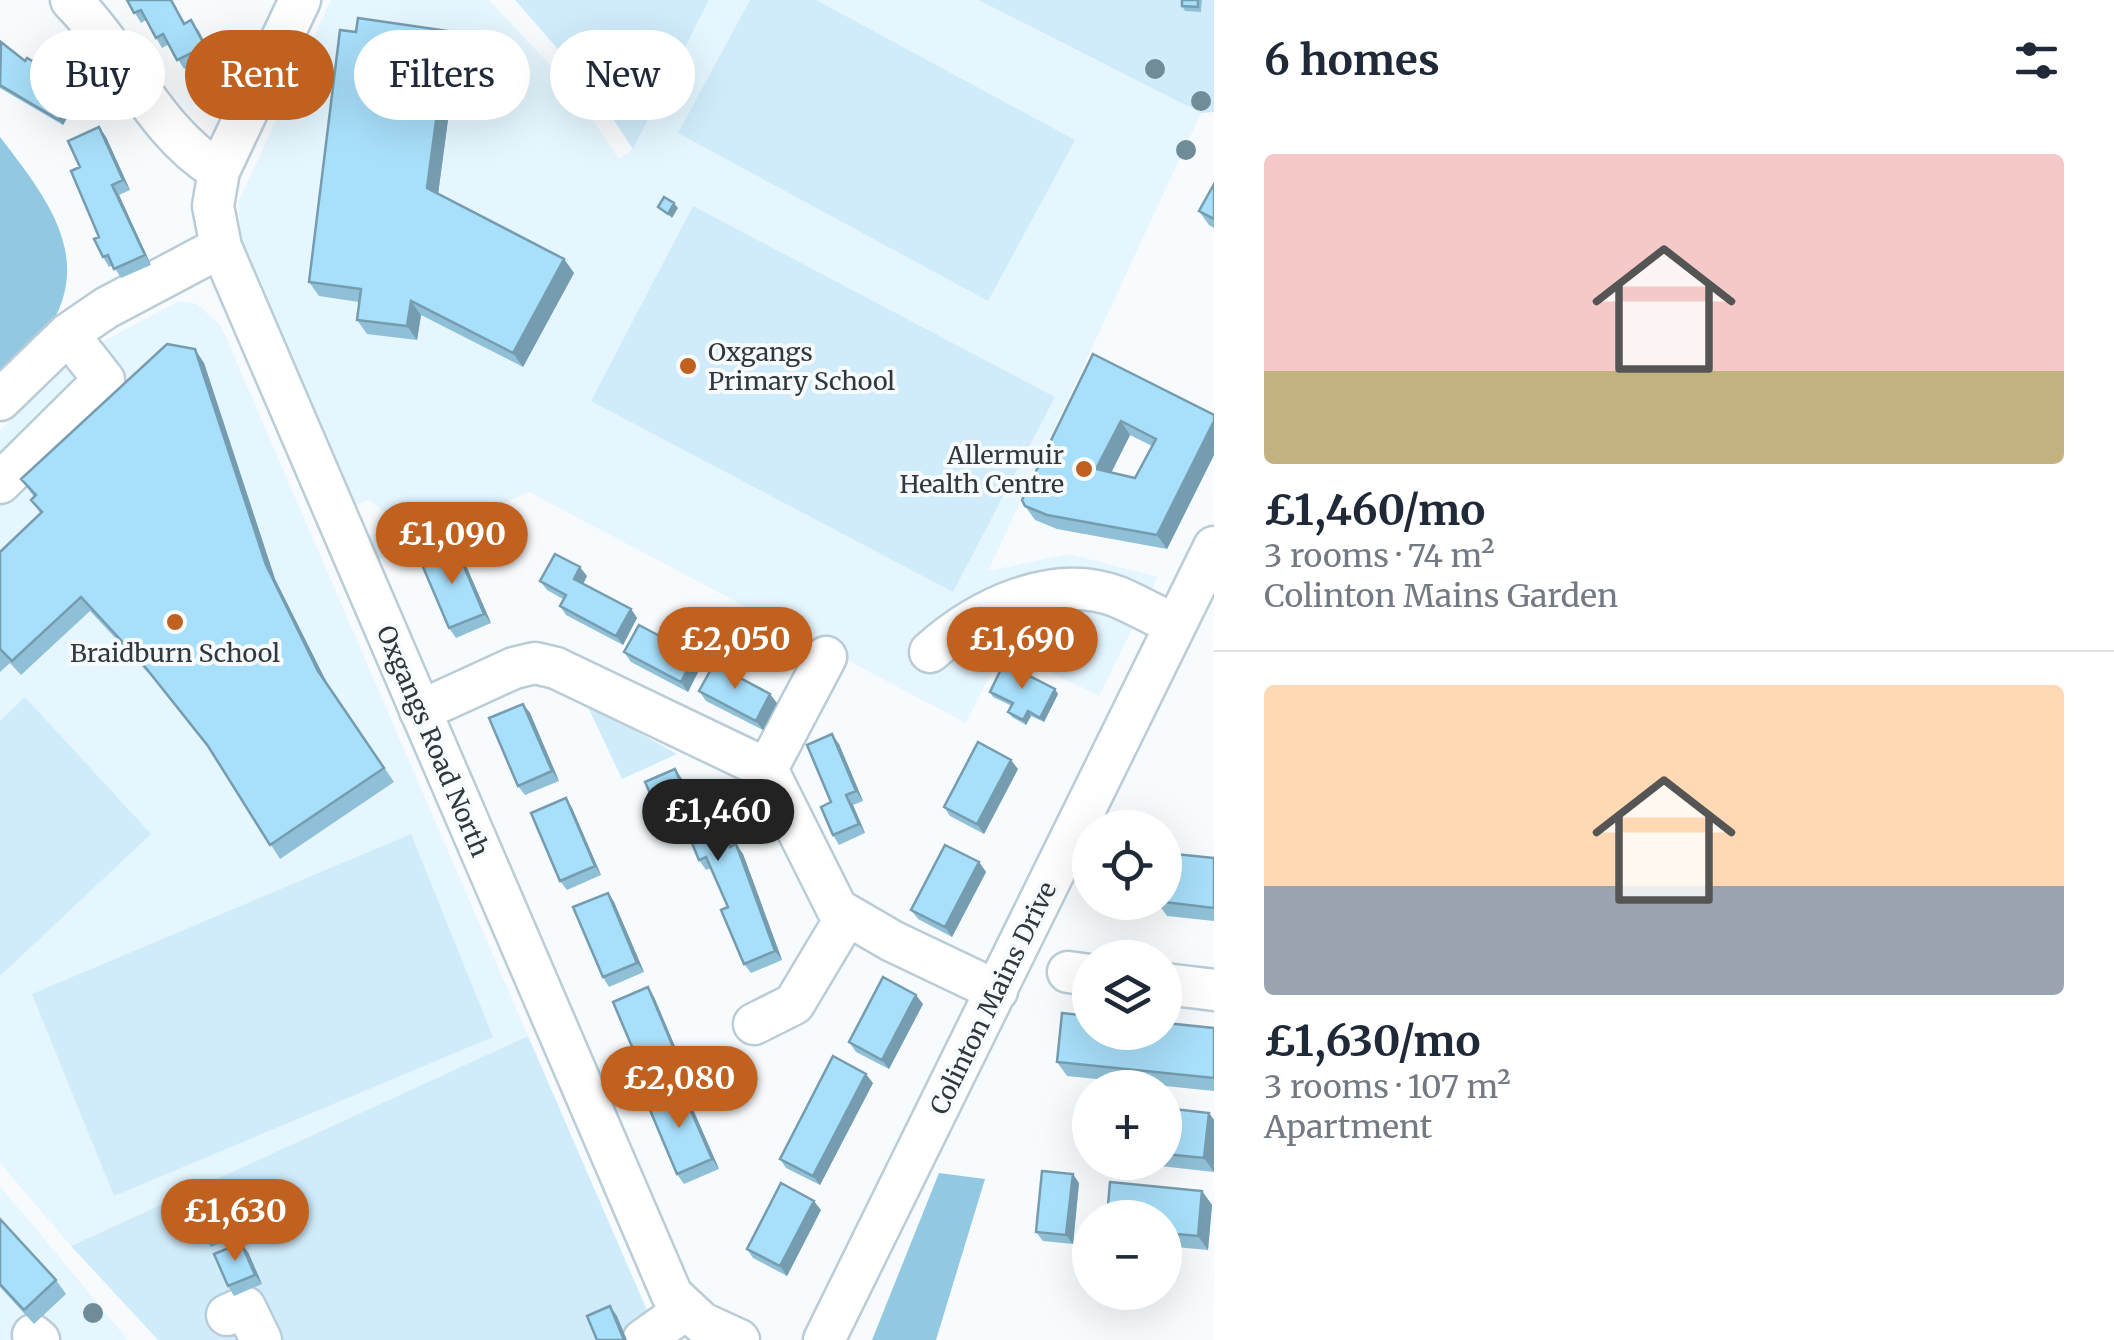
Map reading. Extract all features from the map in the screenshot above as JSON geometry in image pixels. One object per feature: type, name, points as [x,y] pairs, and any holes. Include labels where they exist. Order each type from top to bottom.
[{"type":"street","points":[[71,0],[110,43],[175,138],[219,170]]},
{"type":"street","name":"Oxgangs Road North","points":[[300,0],[219,170],[213,206],[221,247],[672,1295],[702,1323],[739,1340]]},
{"type":"street","points":[[0,400],[68,334],[106,308],[221,247]]},
{"type":"street","points":[[0,483],[104,380],[68,334]]},
{"type":"street","name":"Colinton Mains Drive","points":[[824,1340],[1214,547]]},
{"type":"street","points":[[930,652],[996,608],[1066,588],[1115,596],[1175,624]]},
{"type":"street","points":[[767,769],[826,657]]},
{"type":"street","points":[[420,711],[535,662],[556,668],[767,769],[836,909],[846,918],[997,991]]},
{"type":"street","points":[[754,1024],[794,1004],[846,918]]},
{"type":"street","points":[[1182,986],[1214,990]]},
{"type":"street","points":[[228,1314],[246,1307],[261,1340]]},
{"type":"street","points":[[643,1340],[685,1310]]},
{"type":"shaded area","name":"Oxgangs Primary School","points":[[331,0],[489,0],[517,30],[354,30],[354,120],[530,120],[530,44],[550,65],[550,120],[593,120],[619,159],[633,149],[648,120],[695,120],[694,30],[709,0],[977,0],[1201,113],[988,571],[1069,554],[1158,577],[1099,696],[1003,649],[966,723],[529,492],[376,561],[365,538],[382,531],[386,512],[369,500],[352,506],[240,240],[239,201],[276,120],[334,120],[334,30],[317,30]]},
{"type":"shaded area","points":[[515,0],[709,0],[694,30],[550,30],[550,40]]},
{"type":"shaded area","points":[[750,0],[816,0],[1075,140],[988,301],[678,133],[685,120],[695,120],[695,102]]},
{"type":"shaded area","points":[[978,0],[1186,0],[1186,11],[1201,12],[1202,0],[1214,0],[1214,112],[1201,113]]},
{"type":"shaded area","points":[[614,120],[648,120],[633,149]]},
{"type":"shaded area","points":[[0,137],[48,205],[66,254],[67,280],[60,306],[45,334],[0,379]]},
{"type":"shaded area","points":[[693,206],[1055,397],[953,592],[591,401]]},
{"type":"shaded area","name":"Braidburn School","points":[[179,301],[197,304],[221,326],[528,1036],[71,1246],[0,1163],[0,430],[83,352]]},
{"type":"shaded area","points":[[25,697],[151,834],[0,976],[0,721]]},
{"type":"shaded area","points":[[586,703],[677,754],[622,779]]},
{"type":"shaded area","points":[[411,834],[493,1037],[114,1196],[32,994]]},
{"type":"shaded area","points":[[528,1036],[660,1340],[158,1340],[71,1246]]},
{"type":"shaded area","points":[[939,1173],[985,1179],[936,1340],[872,1340]]},
{"type":"shaded area","points":[[0,1187],[27,1218],[128,1340],[0,1340]]},
{"type":"building","points":[[127,0],[171,0],[184,24],[191,20],[196,30],[185,30],[185,56],[177,60],[165,30],[152,30],[141,10],[134,13]]},
{"type":"building","points":[[1182,0],[1198,0],[1198,7],[1182,6]]},
{"type":"building","points":[[358,18],[441,30],[356,30]]},
{"type":"building","points":[[340,30],[354,32],[354,120],[436,120],[427,188],[564,259],[513,353],[411,301],[407,326],[357,320],[361,289],[309,282],[329,120],[334,120]]},
{"type":"building","points":[[1,42],[25,61],[30,60],[30,103],[0,85]]},
{"type":"building","points":[[99,127],[123,180],[112,185],[145,255],[114,269],[94,239],[99,237],[71,171],[80,167],[68,141]]},
{"type":"building","points":[[1214,184],[1214,219],[1199,211]]},
{"type":"building","points":[[664,197],[674,203],[668,214],[658,207]]},
{"type":"building","points":[[167,344],[195,349],[266,565],[318,671],[384,768],[270,845],[208,746],[142,663],[81,597],[12,661],[0,649],[0,552],[42,512],[31,500],[36,495],[21,479]]},
{"type":"building","name":"Allermuir Health Centre","points":[[1093,354],[1214,415],[1157,535],[1047,515],[1025,506],[1022,500]],"holes":[[[1121,421],[1156,439],[1135,478],[1096,469]]]},
{"type":"building","points":[[455,545],[484,614],[449,628],[420,560]]},
{"type":"building","points":[[555,554],[580,567],[574,579],[631,609],[616,636],[560,606],[566,595],[540,581]]},
{"type":"building","points":[[639,625],[695,655],[681,682],[624,652]]},
{"type":"building","points":[[1004,663],[1055,689],[1040,718],[1028,711],[1023,720],[1008,712],[1013,703],[990,692]]},
{"type":"building","points":[[714,664],[770,694],[756,721],[699,691]]},
{"type":"building","points":[[523,704],[552,771],[518,786],[489,718]]},
{"type":"building","points":[[832,734],[856,791],[846,795],[859,824],[833,835],[821,807],[831,802],[807,745]]},
{"type":"building","points":[[978,742],[1011,760],[977,824],[944,807]]},
{"type":"building","points":[[675,769],[688,800],[707,792],[730,847],[736,844],[775,951],[744,964],[721,910],[728,907],[706,857],[699,860],[676,805],[659,813],[645,782]]},
{"type":"building","points":[[566,798],[595,866],[560,881],[531,813]]},
{"type":"building","points":[[945,845],[979,862],[945,927],[911,910]]},
{"type":"building","points":[[1182,855],[1214,858],[1214,908],[1182,904]]},
{"type":"building","points":[[608,893],[637,963],[603,977],[573,907]]},
{"type":"building","points":[[883,977],[916,995],[882,1060],[849,1042]]},
{"type":"building","points":[[648,987],[679,1061],[644,1075],[613,1002]]},
{"type":"building","points":[[1062,1013],[1072,1014],[1072,1050],[1182,1050],[1182,1025],[1214,1028],[1214,1078],[1182,1075],[1182,1070],[1057,1062]]},
{"type":"building","points":[[833,1056],[866,1074],[813,1176],[780,1159]]},
{"type":"building","points":[[681,1088],[712,1159],[677,1174],[647,1103]]},
{"type":"building","points":[[1182,1110],[1209,1113],[1204,1158],[1182,1156]]},
{"type":"building","points":[[1042,1171],[1072,1174],[1066,1235],[1036,1232]]},
{"type":"building","points":[[1110,1182],[1202,1191],[1198,1236],[1182,1235],[1182,1200],[1108,1200]]},
{"type":"building","points":[[781,1183],[814,1201],[780,1266],[747,1249]]},
{"type":"building","points":[[233,1198],[242,1222],[205,1238],[195,1214]]},
{"type":"building","points":[[0,1219],[56,1280],[24,1310],[0,1284]]},
{"type":"building","points":[[241,1243],[255,1275],[228,1286],[214,1254]]},
{"type":"building","points":[[610,1306],[624,1340],[597,1340],[587,1316]]},
{"type":"place","name":"Oxgangs Primary School","points":[[688,366]]},
{"type":"place","name":"Allermuir Health Centre","points":[[1084,469]]},
{"type":"place","name":"Braidburn School","points":[[175,622]]}]
